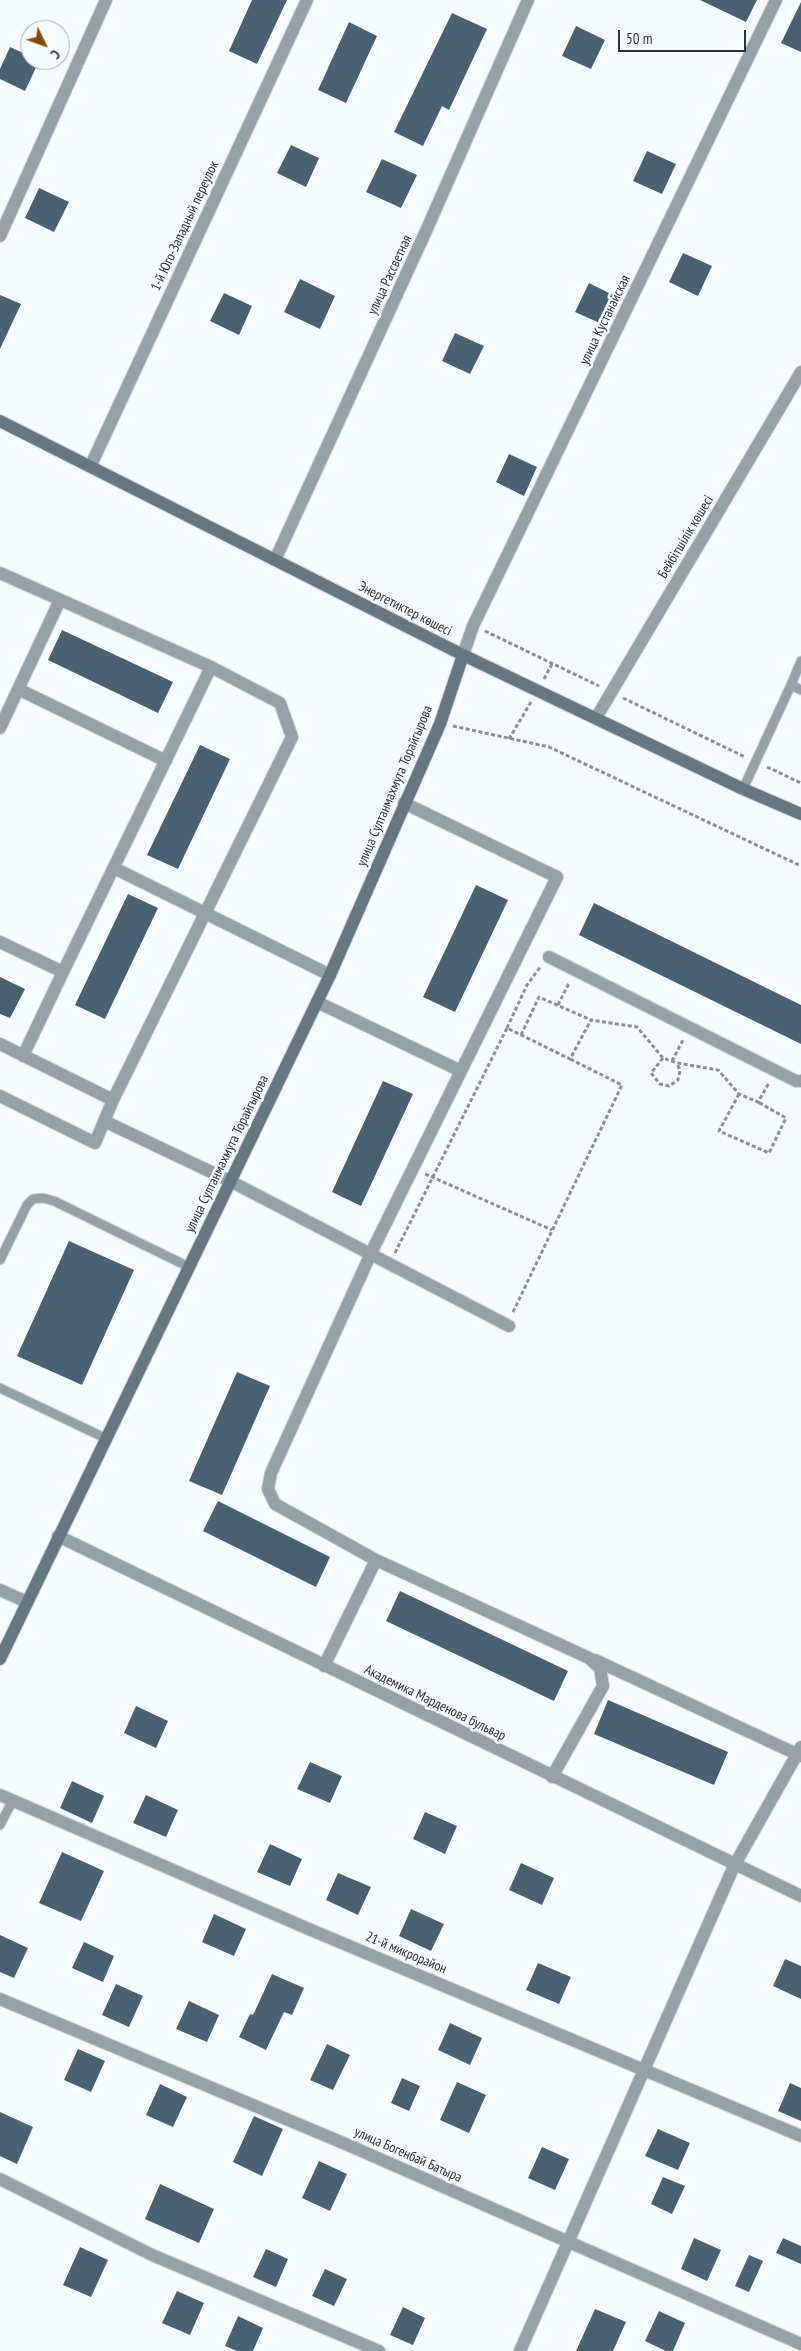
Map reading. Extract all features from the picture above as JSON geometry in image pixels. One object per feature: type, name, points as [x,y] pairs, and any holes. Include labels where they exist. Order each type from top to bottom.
[{"type":"main road","name":"Энергетиктер көшесі","points":[[0,421],[463,655],[743,789],[801,814]]},
{"type":"main road","name":"улица Султанмахмута Торайгырова","points":[[0,1659],[330,975],[440,724],[463,655]]},
{"type":"street","points":[[0,236],[106,0]]},
{"type":"street","name":"1-й Юго-Западный переулок","points":[[90,465],[307,0]]},
{"type":"street","name":"улица Рассветная","points":[[275,560],[422,240],[528,0]]},
{"type":"street","name":"улица Кустанайская","points":[[463,655],[474,626],[776,0]]},
{"type":"street","name":"Бейбітшілік көшесі","points":[[596,718],[801,372]]},
{"type":"street","points":[[0,573],[211,667],[280,702],[292,737],[113,1100],[95,1142],[0,1096]]},
{"type":"street","points":[[0,728],[60,600]]},
{"type":"street","points":[[24,1056],[211,667]]},
{"type":"street","points":[[18,689],[166,761]]},
{"type":"street","points":[[404,803],[557,877],[372,1252],[271,1473],[268,1489],[275,1504],[376,1560],[800,1753],[734,1866],[520,2351]]},
{"type":"street","points":[[114,868],[330,975]]},
{"type":"street","points":[[0,942],[63,972]]},
{"type":"street","points":[[550,957],[796,1081],[801,1081]]},
{"type":"street","points":[[317,1002],[461,1071]]},
{"type":"street","points":[[0,1044],[113,1100]]},
{"type":"street","points":[[104,1121],[230,1181],[510,1321]]},
{"type":"street","name":"Академика Марденова бульвар","points":[[58,1536],[734,1866],[801,1896]]},
{"type":"street","points":[[324,1666],[376,1560]]},
{"type":"street","points":[[0,1590],[27,1602]]},
{"type":"street","points":[[552,1777],[603,1686],[600,1668],[589,1658]]},
{"type":"street","name":"21-й микрорайон","points":[[0,1795],[311,1930],[801,2136]]},
{"type":"street","name":"улица Богенбай Батыра","points":[[0,1999],[348,2145],[801,2344]]},
{"type":"street","points":[[0,2179],[152,2255],[379,2351]]},
{"type":"lane","points":[[743,789],[801,661]]},
{"type":"lane","points":[[791,685],[801,690]]},
{"type":"lane","points":[[0,1260],[27,1205],[33,1199],[42,1198],[189,1267]]},
{"type":"lane","points":[[0,1388],[105,1438]]},
{"type":"lane","points":[[0,1825],[13,1800]]},
{"type":"path","points":[[474,626],[801,783]]},
{"type":"path","points":[[440,724],[549,747],[801,866]]},
{"type":"path","points":[[372,1252],[392,1258],[507,1028],[527,984],[550,957]]},
{"type":"path","points":[[558,1005],[576,969]]},
{"type":"path","points":[[521,1035],[539,997],[591,1020],[637,1027],[663,1058],[677,1063],[718,1070],[739,1094],[758,1102],[786,1118],[769,1153],[719,1131],[739,1094]]},
{"type":"path","points":[[570,1058],[591,1020]]},
{"type":"path","points":[[672,1061],[690,1027]]},
{"type":"path","points":[[507,1028],[622,1085],[510,1321]]},
{"type":"path","points":[[663,1058],[656,1063],[651,1073],[660,1084],[669,1086],[678,1080],[680,1070],[677,1063]]},
{"type":"path","points":[[758,1102],[776,1071]]},
{"type":"path","points":[[412,1168],[552,1230]]},
{"type":"building","points":[[252,0],[287,0],[257,64],[229,51]]},
{"type":"building","points":[[700,0],[757,0],[746,22]]},
{"type":"building","points":[[801,2],[801,52],[781,43]]},
{"type":"building","points":[[452,13],[487,29],[449,110],[442,106],[423,146],[394,132]]},
{"type":"building","points":[[349,22],[377,36],[346,103],[318,90]]},
{"type":"building","points":[[576,26],[605,40],[591,69],[562,56]]},
{"type":"building","points":[[10,47],[20,52],[20,70],[35,70],[25,91],[0,79],[0,69]]},
{"type":"building","points":[[291,145],[319,158],[306,187],[277,173]]},
{"type":"building","points":[[647,151],[676,164],[662,194],[633,181]]},
{"type":"building","points":[[382,159],[417,175],[401,208],[366,192]]},
{"type":"building","points":[[39,188],[69,202],[54,232],[25,218]]},
{"type":"building","points":[[683,253],[712,266],[698,296],[669,282]]},
{"type":"building","points":[[300,279],[335,296],[320,329],[284,312]]},
{"type":"building","points":[[589,283],[617,297],[604,325],[575,312]]},
{"type":"building","points":[[224,293],[252,306],[239,335],[210,321]]},
{"type":"building","points":[[0,295],[21,304],[0,349]]},
{"type":"building","points":[[455,333],[484,346],[470,374],[442,361]]},
{"type":"building","points":[[509,454],[537,467],[524,496],[496,482]]},
{"type":"building","points":[[62,630],[173,682],[158,713],[48,660]]},
{"type":"building","points":[[200,745],[230,759],[178,869],[147,855]]},
{"type":"building","points":[[476,885],[508,900],[455,1012],[423,997]]},
{"type":"building","points":[[128,894],[158,908],[105,1019],[75,1005]]},
{"type":"building","points":[[594,903],[801,1005],[801,1044],[579,935]]},
{"type":"building","points":[[0,977],[25,989],[10,1018],[0,1014]]},
{"type":"building","points":[[383,1081],[413,1094],[361,1206],[332,1192]]},
{"type":"building","points":[[69,1241],[134,1270],[82,1385],[17,1356]]},
{"type":"building","points":[[237,1372],[270,1386],[222,1495],[189,1481]]},
{"type":"building","points":[[218,1501],[330,1557],[316,1587],[203,1531]]},
{"type":"building","points":[[400,1591],[568,1671],[554,1701],[386,1621]]},
{"type":"building","points":[[608,1700],[728,1752],[714,1785],[594,1734]]},
{"type":"building","points":[[136,1706],[168,1721],[156,1748],[124,1733]]},
{"type":"building","points":[[310,1762],[342,1776],[330,1803],[297,1789]]},
{"type":"building","points":[[72,1781],[104,1796],[92,1823],[60,1808]]},
{"type":"building","points":[[146,1795],[178,1810],[166,1837],[133,1823]]},
{"type":"building","points":[[425,1812],[457,1826],[445,1854],[413,1839]]},
{"type":"building","points":[[270,1844],[302,1859],[290,1886],[257,1872]]},
{"type":"building","points":[[62,1852],[104,1871],[81,1921],[39,1903]]},
{"type":"building","points":[[521,1863],[554,1878],[542,1905],[509,1890]]},
{"type":"building","points":[[338,1873],[371,1887],[358,1915],[326,1900]]},
{"type":"building","points":[[411,1909],[444,1924],[431,1951],[399,1936]]},
{"type":"building","points":[[214,1914],[246,1929],[234,1956],[202,1942]]},
{"type":"building","points":[[0,1935],[28,1948],[14,1978],[0,1972]]},
{"type":"building","points":[[84,1942],[114,1956],[103,1982],[72,1968]]},
{"type":"building","points":[[785,1959],[801,1966],[801,1999],[773,1986]]},
{"type":"building","points":[[538,1963],[571,1977],[559,2004],[526,1990]]},
{"type":"building","points":[[272,1974],[304,1988],[292,2015],[284,2012],[266,2050],[239,2037],[250,2014],[253,2015]]},
{"type":"building","points":[[116,1984],[143,1996],[129,2027],[102,2015]]},
{"type":"building","points":[[189,2001],[219,2015],[207,2042],[176,2029]]},
{"type":"building","points":[[450,2023],[482,2038],[470,2065],[438,2050]]},
{"type":"building","points":[[327,2044],[350,2055],[333,2090],[310,2080]]},
{"type":"building","points":[[78,2049],[105,2061],[91,2092],[64,2080]]},
{"type":"building","points":[[402,2078],[420,2086],[409,2111],[391,2103]]},
{"type":"building","points":[[457,2082],[486,2095],[469,2133],[440,2120]]},
{"type":"building","points":[[790,2083],[801,2088],[801,2121],[778,2111]]},
{"type":"building","points":[[160,2084],[187,2097],[173,2127],[146,2115]]},
{"type":"building","points":[[0,2112],[33,2127],[17,2164],[0,2156]]},
{"type":"building","points":[[254,2116],[283,2129],[262,2176],[233,2162]]},
{"type":"building","points":[[658,2129],[690,2143],[678,2170],[645,2156]]},
{"type":"building","points":[[542,2147],[569,2159],[555,2190],[528,2178]]},
{"type":"building","points":[[319,2161],[347,2174],[330,2211],[302,2198]]},
{"type":"building","points":[[663,2177],[685,2186],[672,2214],[651,2204]]},
{"type":"building","points":[[160,2184],[214,2209],[199,2243],[145,2219]]},
{"type":"building","points":[[694,2238],[721,2250],[707,2281],[681,2269]]},
{"type":"building","points":[[783,2238],[801,2246],[801,2264],[776,2253]]},
{"type":"building","points":[[80,2247],[108,2260],[91,2297],[63,2285]]},
{"type":"building","points":[[266,2249],[288,2259],[276,2287],[253,2277]]},
{"type":"building","points":[[749,2255],[763,2261],[749,2292],[735,2286]]},
{"type":"building","points":[[325,2269],[347,2279],[334,2306],[312,2296]]},
{"type":"building","points":[[177,2291],[204,2303],[190,2335],[162,2323]]},
{"type":"building","points":[[403,2307],[425,2318],[413,2345],[390,2335]]},
{"type":"building","points":[[595,2309],[626,2322],[613,2351],[576,2351]]},
{"type":"building","points":[[659,2311],[685,2323],[673,2351],[666,2351],[645,2341]]},
{"type":"building","points":[[238,2316],[263,2328],[253,2351],[237,2351],[225,2346]]}]
